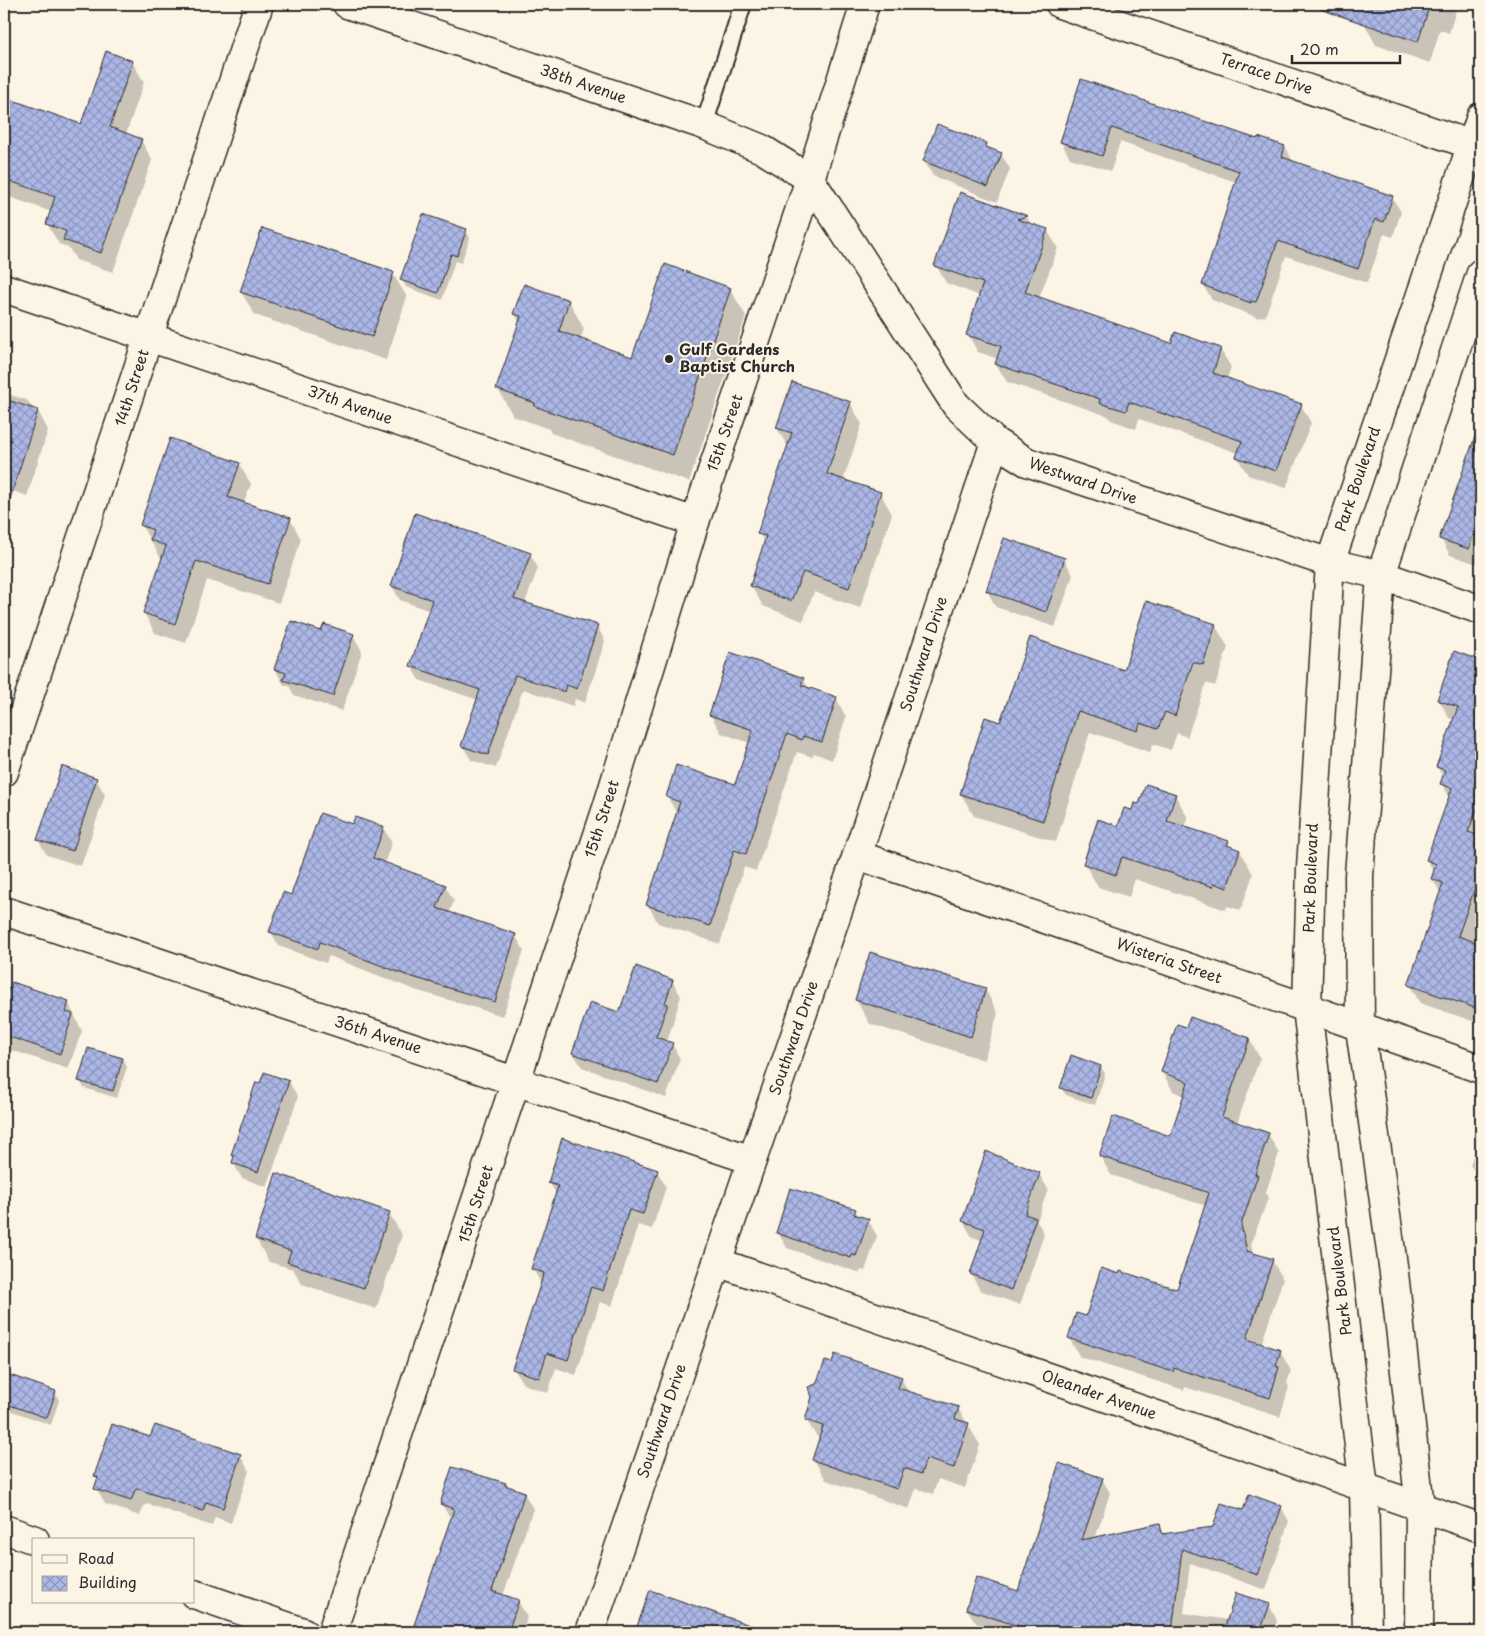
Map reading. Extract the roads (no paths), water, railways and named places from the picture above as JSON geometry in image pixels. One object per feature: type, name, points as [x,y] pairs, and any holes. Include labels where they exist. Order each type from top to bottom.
[{"type":"street","name":"14th Street","points":[[4,772],[259,4]]},
{"type":"street","name":"38th Avenue","points":[[347,4],[704,125],[762,149],[810,179]]},
{"type":"street","name":"15th Street","points":[[332,1632],[606,811],[696,522],[810,179],[865,4]]},
{"type":"street","name":"Terrace Drive","points":[[1060,4],[1472,145]]},
{"type":"street","name":"Park Boulevard","points":[[1367,1632],[1364,1488],[1307,1008],[1311,868],[1330,563],[1481,117]]},
{"type":"street","name":"Westward Drive","points":[[810,179],[956,404],[995,442],[1027,462],[1330,563],[1381,575],[1481,610]]},
{"type":"street","points":[[1419,1632],[1420,1507],[1394,1272],[1360,1028],[1358,876],[1381,575],[1481,273]]},
{"type":"street","name":"37th Avenue","points":[[4,288],[696,522]]},
{"type":"street","name":"Southward Drive","points":[[590,1632],[857,855],[995,442]]},
{"type":"street","name":"Wisteria Street","points":[[857,855],[1481,1069]]},
{"type":"street","name":"36th Avenue","points":[[4,911],[752,1160]]},
{"type":"street","name":"Oleander Avenue","points":[[717,1262],[1481,1528]]},
{"type":"street","points":[[4,1529],[32,1539]]},
{"type":"street","points":[[195,1594],[303,1632]]},
{"type":"lane","points":[[704,125],[743,4]]},
{"type":"place","name":"Gulf Gardens Baptist Church","points":[[669,359]]}]
